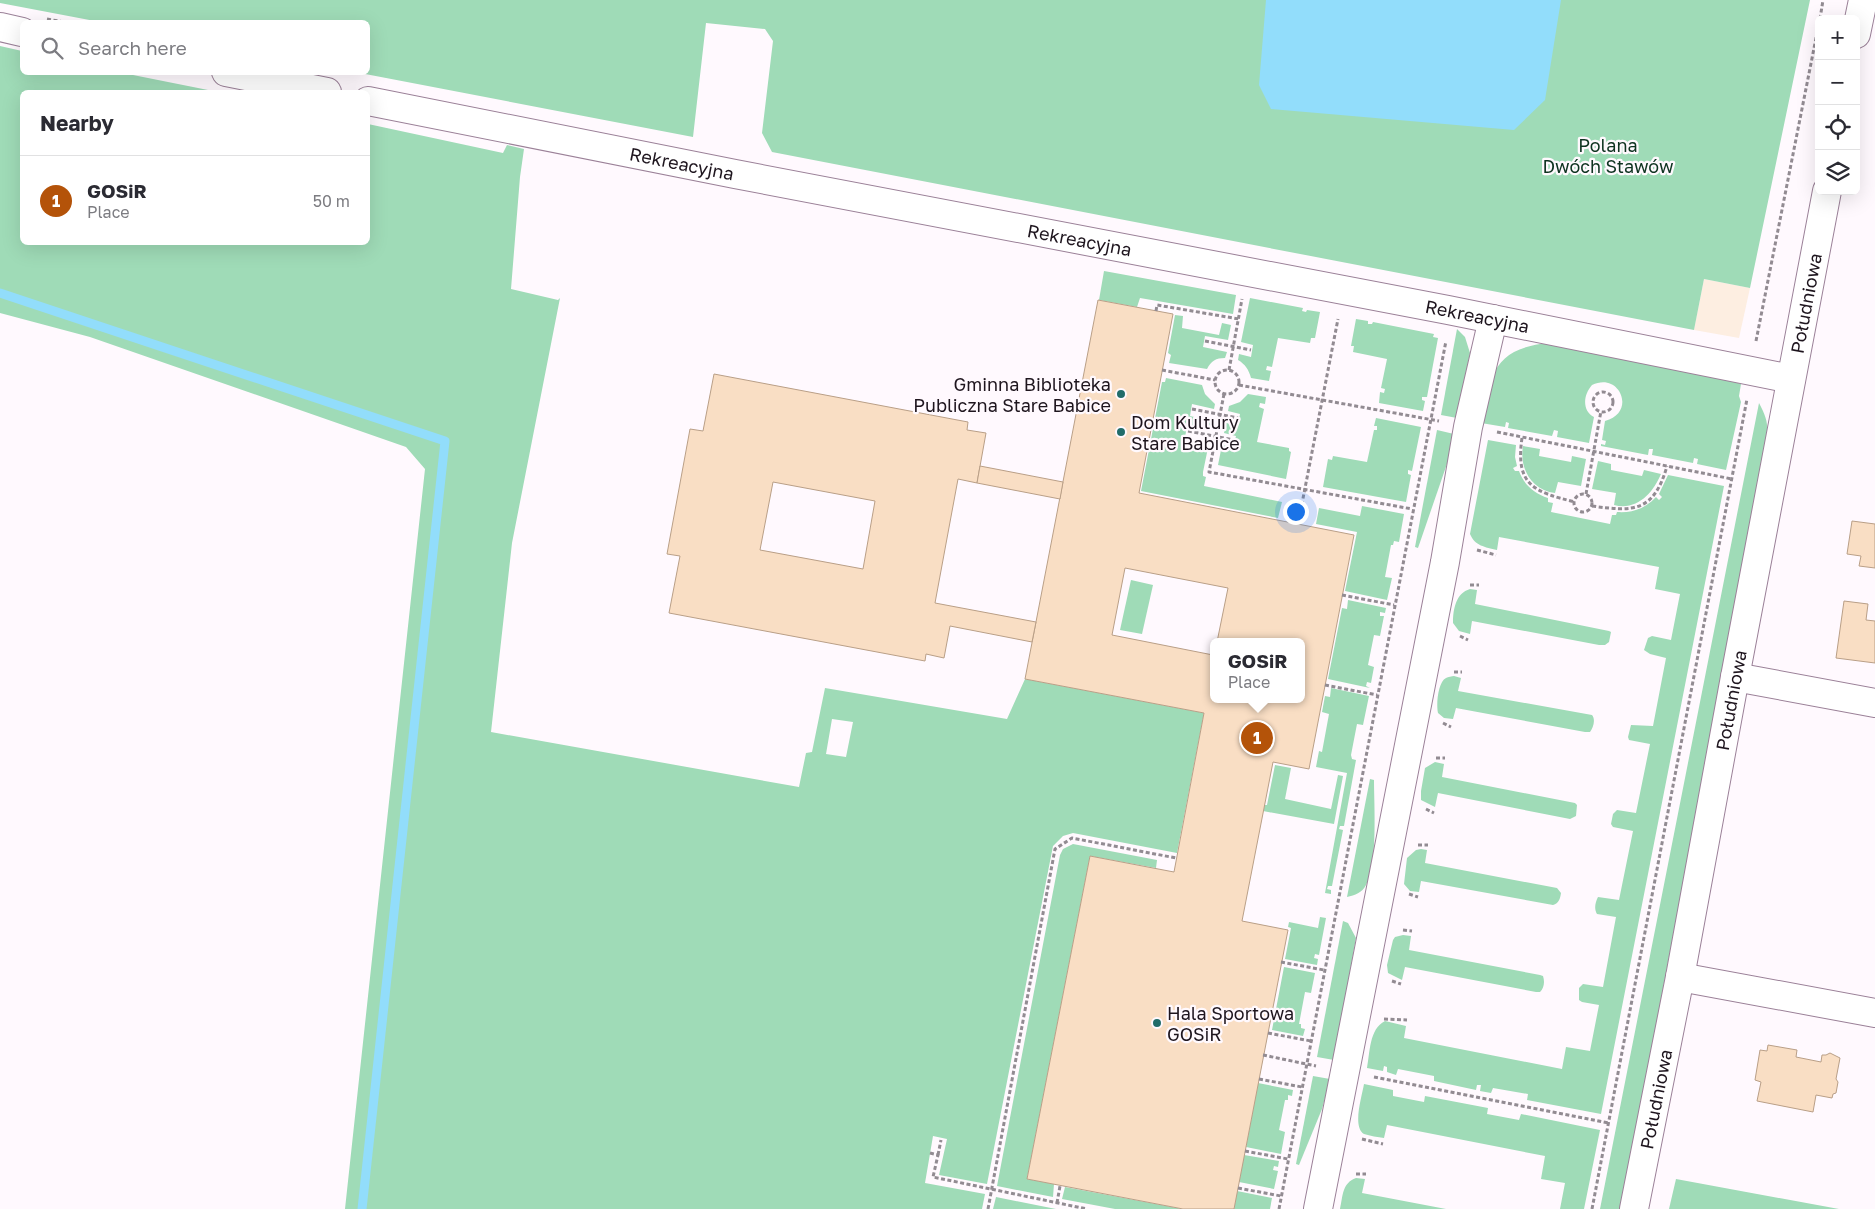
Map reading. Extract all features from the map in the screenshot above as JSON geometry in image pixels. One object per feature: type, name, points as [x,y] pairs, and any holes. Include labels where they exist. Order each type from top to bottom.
[{"type":"street","points":[[1860,15],[1863,0]]},
{"type":"street","points":[[0,27],[20,32]]},
{"type":"street","points":[[241,75],[317,90]]},
{"type":"street","name":"Rekreacyjna","points":[[370,101],[735,174],[1493,319],[1791,379]]},
{"type":"street","name":"Południowa","points":[[1634,1209],[1680,978],[1826,195]]},
{"type":"street","points":[[1318,1209],[1445,562],[1468,427],[1493,319]]},
{"type":"street","points":[[1735,676],[1875,703]]},
{"type":"street","points":[[1680,978],[1875,1013]]},
{"type":"path","points":[[1821,15],[1823,0]]},
{"type":"path","points":[[1592,1209],[1753,371],[1754,348],[1815,43]]},
{"type":"path","points":[[1229,370],[1244,292]]},
{"type":"path","points":[[1156,311],[1157,305],[1238,319]]},
{"type":"path","points":[[1298,524],[1339,316]]},
{"type":"path","points":[[1279,1209],[1447,333]]},
{"type":"path","points":[[1205,341],[1251,350]]},
{"type":"path","points":[[1162,370],[1215,380]]},
{"type":"path","points":[[1229,370],[1236,374],[1239,379],[1236,392],[1228,395],[1219,393],[1214,385],[1215,377],[1221,371],[1229,370]]},
{"type":"path","points":[[1239,385],[1468,427],[1732,479]]},
{"type":"path","points":[[1600,392],[1606,392],[1612,396],[1613,403],[1610,409],[1605,412],[1601,411],[1594,407],[1593,401],[1600,392]]},
{"type":"path","points":[[1224,394],[1209,472],[1412,509]]},
{"type":"path","points":[[1192,409],[1238,418]]},
{"type":"path","points":[[1586,494],[1601,411]]},
{"type":"path","points":[[1188,431],[1234,440]]},
{"type":"path","points":[[1522,438],[1519,458],[1520,468],[1526,478],[1536,490],[1550,496],[1575,502]]},
{"type":"path","points":[[1592,506],[1619,510],[1633,508],[1648,502],[1657,492],[1667,466]]},
{"type":"path","points":[[1586,494],[1580,495],[1575,499],[1577,509],[1582,512],[1587,511],[1592,506]]},
{"type":"path","points":[[1586,494],[1590,497],[1592,506]]},
{"type":"path","points":[[1342,596],[1394,605]]},
{"type":"path","points":[[1325,685],[1377,695]]},
{"type":"path","points":[[988,1209],[1055,850],[1072,838],[1176,858]]},
{"type":"path","points":[[1281,962],[1324,970]]},
{"type":"path","points":[[1268,1033],[1311,1041]]},
{"type":"path","points":[[1263,1056],[1609,1122]]},
{"type":"path","points":[[1259,1079],[1302,1088]]},
{"type":"path","points":[[941,1140],[933,1177],[1087,1209]]},
{"type":"path","points":[[1245,1151],[1288,1159]]},
{"type":"path","points":[[930,1153],[938,1154]]},
{"type":"path","points":[[1057,1203],[1060,1186]]},
{"type":"path","points":[[1238,1188],[1281,1196]]},
{"type":"shaded area","points":[[1704,279],[1750,288],[1739,338],[1694,330]]},
{"type":"green space","name":"Polana Dwóch Stawów","points":[[0,0],[1810,0],[1750,288],[1704,279],[1694,330],[772,152],[762,133],[773,41],[765,29],[706,23],[693,137],[370,75],[370,20],[89,20],[0,3]]},
{"type":"green space","points":[[0,46],[20,51],[20,75],[133,75],[208,90],[20,90],[20,245],[370,245],[370,124],[503,153],[507,145],[524,149],[511,289],[558,300],[560,298],[512,543],[491,732],[799,787],[806,753],[812,752],[825,688],[1007,719],[1025,679],[1204,713],[1177,853],[1073,833],[1063,836],[1053,846],[987,1184],[939,1175],[947,1139],[933,1136],[925,1183],[985,1194],[982,1209],[345,1209],[425,469],[406,447],[90,337],[0,313]],"holes":[[[832,719],[853,722],[846,757],[826,754]]]},
{"type":"green space","points":[[1104,271],[1236,295],[1233,314],[1140,298],[1137,307],[1099,300]]},
{"type":"green space","points":[[1250,298],[1303,308],[1302,311],[1306,312],[1307,310],[1320,312],[1315,338],[1311,338],[1310,343],[1278,338],[1272,367],[1267,366],[1266,370],[1271,371],[1269,381],[1251,378],[1243,363],[1238,360],[1239,354],[1251,357],[1253,345],[1241,342]]},
{"type":"green space","points":[[1175,315],[1183,316],[1182,328],[1219,335],[1222,323],[1231,325],[1228,340],[1205,336],[1203,347],[1227,352],[1225,358],[1214,360],[1207,369],[1169,363],[1171,355],[1168,353]]},
{"type":"green space","points":[[1356,319],[1368,321],[1368,324],[1373,322],[1434,334],[1433,337],[1438,338],[1427,397],[1422,397],[1422,400],[1425,401],[1423,411],[1379,403],[1380,392],[1384,393],[1385,389],[1381,388],[1387,359],[1353,352],[1354,346],[1351,346]]},
{"type":"green space","points":[[1457,329],[1465,337],[1470,353],[1457,418],[1441,415]]},
{"type":"green space","points":[[1550,344],[1741,384],[1739,396],[1741,402],[1726,470],[1697,464],[1698,459],[1694,458],[1693,463],[1652,455],[1653,449],[1649,449],[1648,455],[1601,446],[1601,444],[1605,445],[1606,441],[1602,440],[1605,421],[1615,417],[1620,410],[1622,402],[1617,388],[1602,382],[1592,385],[1587,393],[1585,402],[1587,411],[1594,417],[1589,443],[1557,437],[1558,431],[1554,430],[1552,436],[1508,428],[1509,423],[1506,422],[1505,427],[1481,423],[1490,382],[1502,361],[1523,348]]},
{"type":"green space","points":[[1166,378],[1202,385],[1205,394],[1215,404],[1214,409],[1192,404],[1190,416],[1211,421],[1210,430],[1187,425],[1185,438],[1209,443],[1203,472],[1203,476],[1206,477],[1204,486],[1282,502],[1278,518],[1141,491],[1162,382],[1165,382]]},
{"type":"green space","points":[[1248,394],[1266,397],[1265,404],[1260,403],[1259,407],[1264,409],[1257,442],[1289,448],[1291,452],[1286,479],[1218,465],[1222,445],[1233,447],[1236,436],[1224,433],[1226,423],[1238,425],[1240,414],[1228,411],[1229,406],[1240,402]]},
{"type":"green space","points":[[1759,403],[1765,416],[1767,427],[1765,452],[1621,1209],[1600,1209]]},
{"type":"green space","points":[[1376,418],[1421,427],[1412,471],[1408,470],[1408,474],[1411,475],[1406,502],[1323,487],[1328,459],[1332,460],[1333,456],[1367,462],[1374,430],[1377,430],[1377,426],[1374,426]]},
{"type":"green space","points":[[1437,430],[1454,434],[1449,458],[1418,548],[1415,547]]},
{"type":"green space","points":[[1488,440],[1516,445],[1515,457],[1517,466],[1513,468],[1515,471],[1519,471],[1530,488],[1548,498],[1548,502],[1553,503],[1551,512],[1610,524],[1612,515],[1616,515],[1617,512],[1628,512],[1638,509],[1647,505],[1656,497],[1659,500],[1662,497],[1659,494],[1668,475],[1724,486],[1601,1114],[1527,1100],[1528,1094],[1493,1088],[1491,1093],[1480,1091],[1481,1085],[1477,1085],[1476,1090],[1434,1081],[1434,1076],[1398,1069],[1396,1075],[1387,1072],[1387,1067],[1384,1066],[1383,1071],[1367,1068],[1373,1035],[1385,1021],[1406,1026],[1404,1038],[1562,1069],[1566,1047],[1590,1051],[1599,1005],[1579,1000],[1579,988],[1583,984],[1603,987],[1616,917],[1597,914],[1595,910],[1596,904],[1598,897],[1619,900],[1633,831],[1613,827],[1611,824],[1613,814],[1617,810],[1636,813],[1650,744],[1629,740],[1628,737],[1631,725],[1653,726],[1666,658],[1650,654],[1644,650],[1648,638],[1652,636],[1671,640],[1680,594],[1655,589],[1659,567],[1499,537],[1497,550],[1478,544],[1470,534]]},
{"type":"green space","points":[[1523,446],[1540,449],[1539,456],[1571,462],[1572,456],[1586,459],[1581,486],[1558,482],[1555,493],[1540,488],[1525,470],[1522,454]]},
{"type":"green space","points":[[1598,461],[1611,464],[1611,470],[1642,476],[1644,470],[1661,474],[1654,488],[1637,503],[1622,506],[1614,505],[1616,493],[1592,489]]},
{"type":"green space","points":[[1362,506],[1404,514],[1399,542],[1394,541],[1393,545],[1391,545],[1385,577],[1392,578],[1387,600],[1345,591],[1357,532],[1316,524],[1319,508],[1360,516]]},
{"type":"green space","points":[[1131,580],[1153,585],[1142,634],[1120,630]]},
{"type":"green space","points":[[1470,589],[1477,590],[1475,604],[1609,631],[1611,632],[1609,642],[1605,645],[1599,645],[1472,621],[1470,634],[1459,631],[1453,623],[1456,602],[1461,594]]},
{"type":"green space","points":[[1348,600],[1386,608],[1385,613],[1380,612],[1380,616],[1384,616],[1380,636],[1374,635],[1368,665],[1374,667],[1371,683],[1367,682],[1366,686],[1370,688],[1328,679],[1342,608],[1347,609]]},
{"type":"green space","points":[[1454,676],[1461,678],[1458,691],[1592,715],[1594,719],[1593,726],[1590,732],[1585,732],[1456,708],[1453,719],[1444,718],[1438,713],[1439,688],[1443,680]]},
{"type":"green space","points":[[1331,688],[1369,696],[1363,725],[1357,724],[1351,755],[1352,759],[1356,760],[1344,826],[1340,826],[1339,829],[1343,830],[1332,886],[1328,886],[1327,889],[1331,890],[1331,894],[1325,893],[1347,773],[1316,767],[1319,751],[1322,752],[1329,714],[1322,712],[1325,696],[1330,697]]},
{"type":"green space","points":[[1435,762],[1444,764],[1442,777],[1575,803],[1577,805],[1576,816],[1570,819],[1438,793],[1435,807],[1421,800],[1421,791],[1425,768]]},
{"type":"green space","points":[[1275,765],[1291,768],[1285,799],[1331,809],[1338,775],[1343,776],[1334,824],[1263,811],[1264,805],[1267,805]]},
{"type":"green space","points":[[1370,779],[1374,780],[1374,849],[1370,875],[1362,890],[1347,897]]},
{"type":"green space","points":[[1073,844],[1157,860],[1156,868],[1090,856],[1027,1179],[1054,1184],[1053,1197],[997,1186],[1060,855],[1063,849]]},
{"type":"green space","points":[[1416,850],[1427,850],[1425,863],[1557,888],[1561,893],[1560,899],[1553,905],[1421,881],[1419,892],[1410,891],[1404,884],[1407,858]]},
{"type":"green space","points":[[1320,917],[1326,918],[1319,955],[1315,954],[1314,958],[1318,959],[1317,965],[1285,959],[1291,928],[1288,927],[1289,922],[1318,928]]},
{"type":"green space","points":[[1343,921],[1348,923],[1356,938],[1334,1060],[1317,1057]]},
{"type":"green space","points":[[1411,936],[1409,950],[1540,975],[1543,976],[1544,980],[1543,987],[1540,992],[1536,992],[1405,967],[1402,980],[1388,973],[1387,965],[1393,940],[1395,937]]},
{"type":"green space","points":[[1284,967],[1315,973],[1311,993],[1305,992],[1299,1024],[1301,1024],[1301,1028],[1305,1029],[1303,1036],[1272,1030]]},
{"type":"green space","points":[[1313,1076],[1330,1079],[1322,1109],[1299,1165],[1296,1164]]},
{"type":"green space","points":[[1258,1083],[1293,1090],[1292,1096],[1288,1095],[1288,1100],[1285,1100],[1279,1130],[1285,1132],[1281,1154],[1246,1147]]},
{"type":"green space","points":[[1364,1084],[1393,1090],[1393,1096],[1424,1102],[1425,1096],[1488,1108],[1487,1114],[1519,1120],[1521,1114],[1600,1130],[1584,1209],[1560,1209],[1565,1183],[1541,1179],[1545,1156],[1387,1125],[1384,1138],[1364,1134],[1360,1130],[1358,1118]]},
{"type":"green space","points":[[1244,1155],[1279,1161],[1278,1167],[1274,1166],[1273,1170],[1278,1171],[1274,1189],[1239,1182]]},
{"type":"green space","points":[[1356,1178],[1365,1179],[1362,1193],[1446,1209],[1340,1209],[1348,1183]]},
{"type":"green space","points":[[1676,1179],[1839,1209],[1669,1209]]},
{"type":"green space","points":[[1065,1187],[1183,1209],[1115,1209],[1062,1199]]},
{"type":"green space","points":[[1237,1191],[1272,1198],[1270,1209],[1234,1209]]},
{"type":"green space","points":[[996,1197],[1056,1209],[993,1209]]},
{"type":"water","points":[[1266,0],[1561,0],[1545,100],[1514,130],[1271,109],[1259,85]]},
{"type":"building","points":[[1098,300],[1173,314],[1139,493],[1354,535],[1309,769],[1273,762],[1242,921],[1288,930],[1234,1209],[1183,1209],[1027,1179],[1090,856],[1174,872],[1204,713],[1025,679]],"holes":[[[1125,568],[1228,588],[1218,638],[1305,638],[1305,703],[1210,703],[1210,654],[1112,635]]]},
{"type":"building","points":[[714,374],[968,422],[967,430],[986,433],[977,483],[958,479],[935,603],[1036,622],[1032,642],[950,626],[944,658],[926,654],[925,661],[669,613],[680,556],[667,554],[690,429],[703,431]],"holes":[[[773,482],[875,501],[863,569],[760,550]]]},
{"type":"building","points":[[980,466],[1063,482],[1060,499],[977,483]]},
{"type":"building","points":[[1852,521],[1875,524],[1875,568],[1859,566],[1861,556],[1847,554]]},
{"type":"building","points":[[1844,601],[1868,604],[1866,620],[1875,621],[1875,663],[1836,658]]},
{"type":"building","points":[[1768,1045],[1797,1050],[1796,1057],[1821,1062],[1822,1055],[1830,1053],[1840,1058],[1836,1079],[1838,1082],[1836,1093],[1833,1094],[1832,1098],[1816,1095],[1813,1112],[1757,1101],[1761,1082],[1755,1080],[1760,1050],[1767,1051]]},
{"type":"waterway","points":[[0,293],[445,441],[362,1209]]},
{"type":"place","name":"Gminna Biblioteka Publiczna Stare Babice","points":[[1121,394]]},
{"type":"place","name":"Dom Kultury Stare Babice","points":[[1121,432]]},
{"type":"place","name":"GOSiR","points":[[1257,738]]},
{"type":"place","name":"Hala Sportowa GOSiR","points":[[1157,1023]]}]
